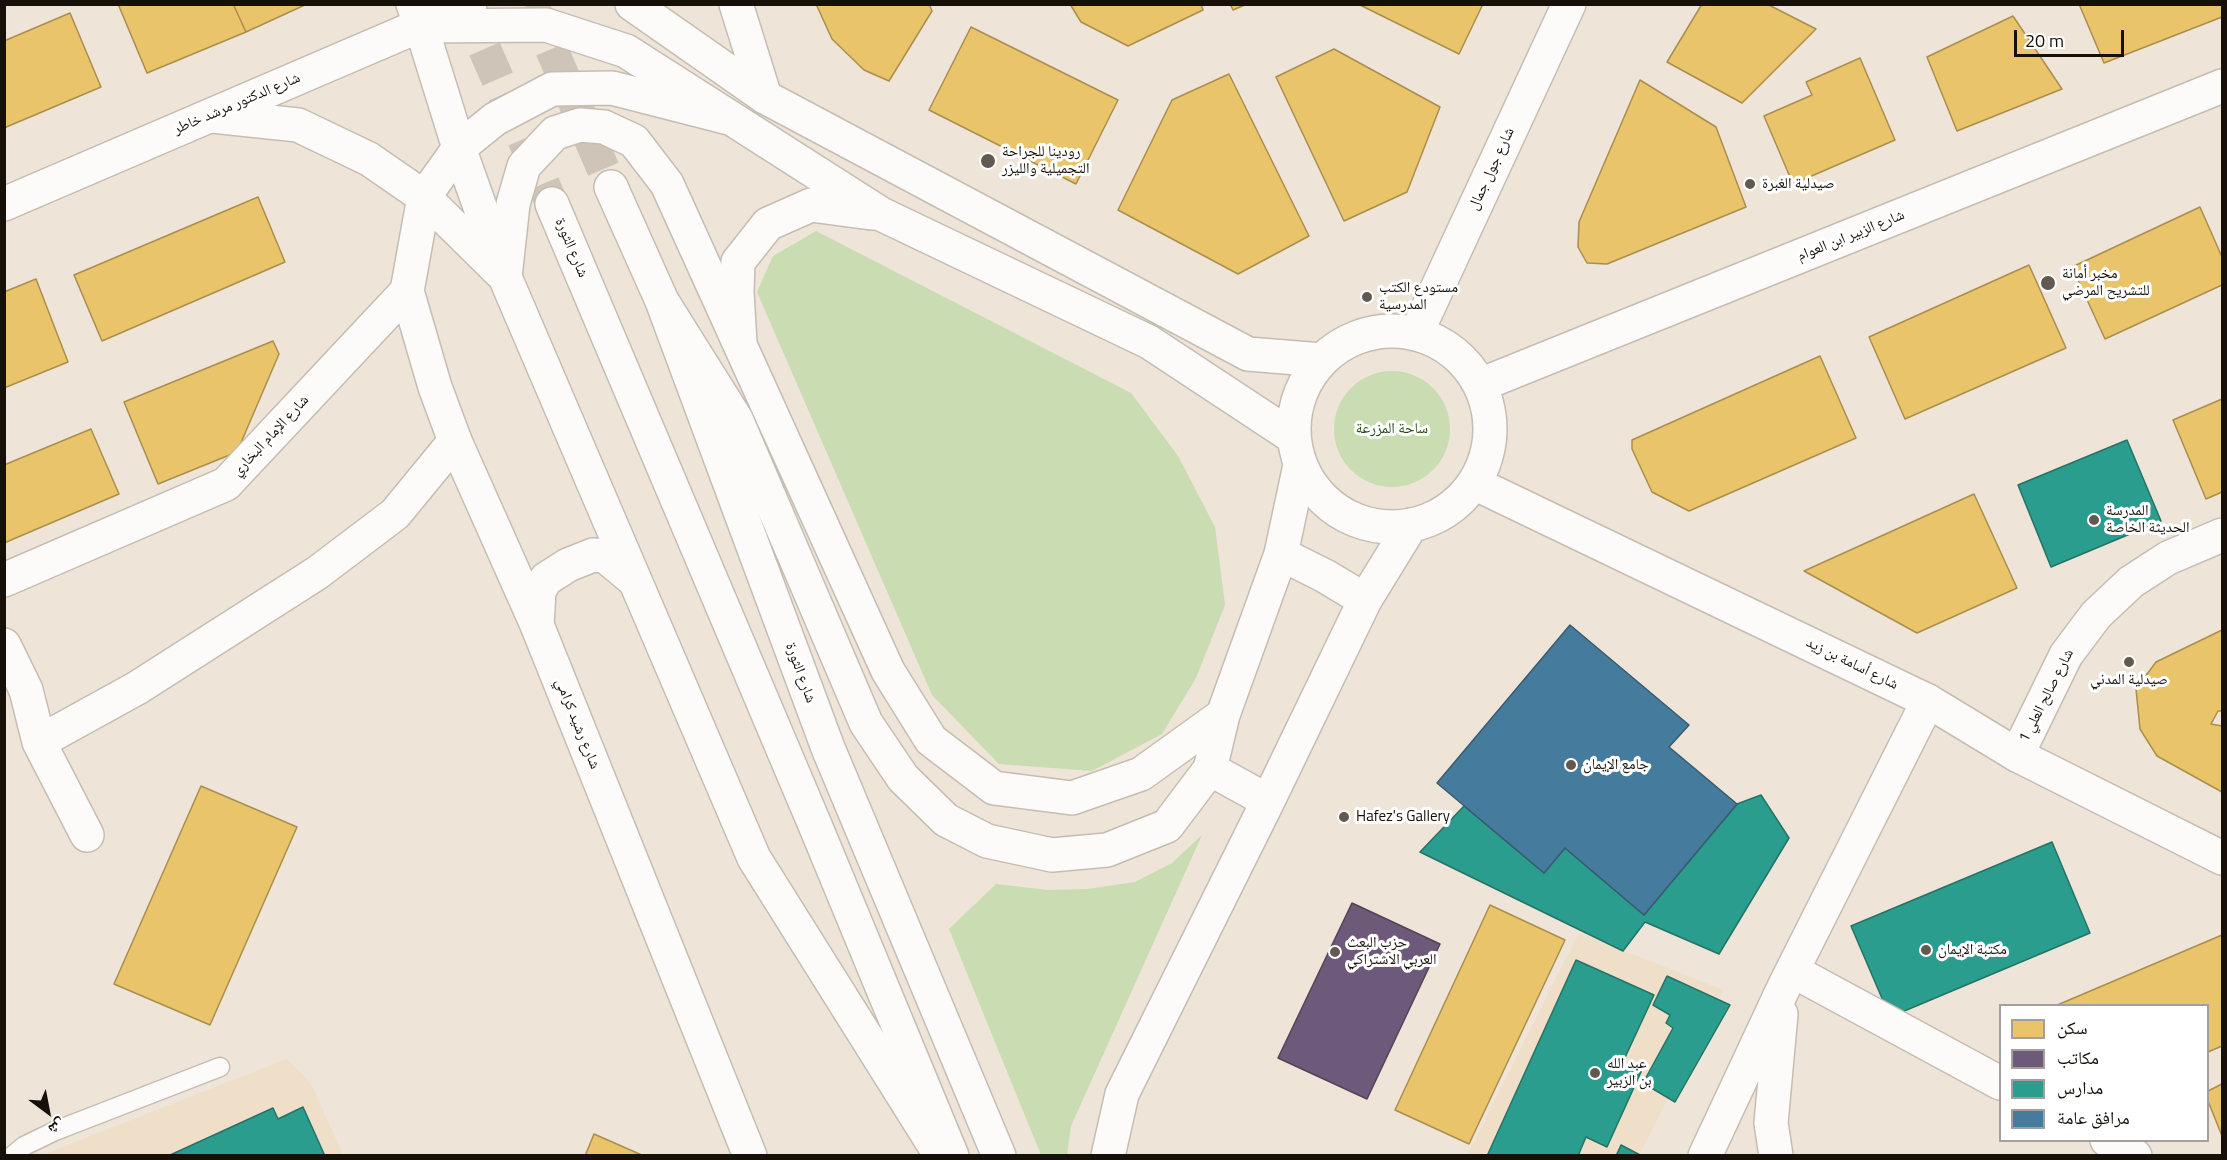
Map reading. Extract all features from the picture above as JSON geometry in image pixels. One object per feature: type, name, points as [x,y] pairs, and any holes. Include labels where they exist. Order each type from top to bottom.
[{"type":"main road","name":"شارع الدكتور مرشد خاطر","points":[[4,204],[210,116],[423,12],[470,4]]},
{"type":"main road","points":[[632,4],[765,97],[1248,354],[1322,360]]},
{"type":"main road","points":[[736,4],[765,97]]},
{"type":"main road","name":"شارع جول جمال","points":[[1416,334],[1569,4]]},
{"type":"main road","points":[[662,301],[736,420],[866,723],[903,778],[946,820],[987,841],[1052,855],[1107,850],[1167,826],[1210,769],[1223,715],[1281,554],[1297,451],[1296,410],[1305,383],[1322,360],[1349,341],[1382,332],[1416,334],[1442,345],[1464,362],[1480,385],[1490,418],[1488,452],[1474,483],[1457,503],[1436,517],[1411,525],[1384,527],[1357,521],[1333,508],[1313,489],[1297,451],[1149,342],[881,214],[626,51],[546,25],[423,12],[459,148],[506,277],[754,858],[941,1155]]},
{"type":"main road","name":"شارع الزبير ابن العوام","points":[[1480,385],[2223,86]]},
{"type":"main road","points":[[407,291],[424,197],[459,148],[495,119],[552,89],[612,88],[729,118]]},
{"type":"main road","points":[[210,116],[298,125],[369,159],[424,197],[506,277]]},
{"type":"main road","points":[[506,277],[513,204],[524,166],[555,133],[580,125],[604,127],[634,141],[667,184],[888,671],[931,740],[994,788],[1072,798],[1141,774],[1223,715]]},
{"type":"main road","name":"شارع الثورة","points":[[611,187],[662,301],[828,747],[999,1155]]},
{"type":"main road","name":"شارع الثورة","points":[[552,204],[815,825],[951,1155]]},
{"type":"main road","points":[[740,344],[738,262],[768,224],[811,206],[881,214]]},
{"type":"main road","name":"شارع رشيد كرامي","points":[[407,291],[435,387],[455,441],[537,625],[750,1155]]},
{"type":"main road","name":"شارع الإمام البخاري","points":[[4,580],[226,484],[407,291]]},
{"type":"main road","points":[[39,742],[137,688],[316,573],[394,514],[455,441]]},
{"type":"main road","name":"شارع أسامة بن زيد","points":[[1474,483],[1928,701],[2017,755],[2223,858]]},
{"type":"main road","points":[[1107,1155],[1122,1094],[1365,600],[1411,525]]},
{"type":"main road","name":"شارع صالح العلي 1","points":[[2017,755],[2066,655],[2096,615],[2131,582],[2168,558],[2223,535]]},
{"type":"main road","points":[[1281,554],[1325,576],[1365,600]]},
{"type":"main road","points":[[537,625],[539,591],[546,579],[568,565],[593,555],[605,556],[634,580]]},
{"type":"main road","points":[[4,645],[26,690],[39,742],[87,835]]},
{"type":"main road","points":[[1705,1155],[1788,979],[1928,701]]},
{"type":"main road","points":[[1210,769],[1268,801]]},
{"type":"main road","points":[[1788,979],[1999,1082]]},
{"type":"main road","points":[[1776,1155],[1771,1123],[1788,979]]},
{"type":"main road","points":[[2111,1142],[2135,1155]]},
{"type":"lane","points":[[12,1155],[24,1146],[55,1131],[220,1066]]},
{"type":"shaded area","name":"عبد الله بن الزبير","points":[[1579,933],[1723,990],[1639,1155],[1467,1156]]},
{"type":"shaded area","points":[[287,1059],[311,1084],[343,1155],[40,1156]]},
{"type":"green space","points":[[816,231],[1131,393],[1178,456],[1215,527],[1225,605],[1196,678],[1162,734],[1092,771],[999,764],[932,695],[757,292],[773,256]]},
{"type":"green space","name":"ساحة المزرعة","points":[[1392,371],[1414,375],[1433,388],[1446,407],[1450,429],[1446,451],[1433,470],[1414,483],[1392,487],[1370,483],[1351,470],[1338,451],[1334,429],[1338,407],[1351,388],[1370,375]]},
{"type":"green space","points":[[1202,835],[1071,1126],[1067,1155],[1041,1155],[949,929],[996,884],[1048,890],[1088,889],[1135,882],[1172,863]]},
{"type":"building: سكن","points":[[118,4],[233,4],[246,32],[147,73]]},
{"type":"building: سكن","points":[[233,4],[307,4],[246,32]]},
{"type":"building: سكن","points":[[816,4],[929,4],[932,11],[889,81],[864,70],[832,39]]},
{"type":"building: سكن","points":[[1070,4],[1201,4],[1203,10],[1128,46],[1081,22]]},
{"type":"building: سكن","points":[[1230,4],[1247,4],[1233,10]]},
{"type":"building: سكن","points":[[1358,4],[1483,4],[1459,54]]},
{"type":"building: سكن","points":[[1702,4],[1767,4],[1816,29],[1742,103],[1667,62]]},
{"type":"building: سكن","points":[[2079,4],[2222,4],[2222,17],[2104,63]]},
{"type":"building: سكن","points":[[70,13],[101,87],[4,128],[4,41]]},
{"type":"building: سكن","points":[[2013,16],[2062,89],[1957,131],[1927,57]]},
{"type":"building: سكن","points":[[971,27],[1118,100],[1076,184],[929,110]]},
{"type":"building: سكن","points":[[1334,49],[1440,107],[1407,192],[1344,221],[1276,77]]},
{"type":"building: سكن","points":[[1860,58],[1895,140],[1793,184],[1764,116],[1812,95],[1806,82]]},
{"type":"building: سكن","points":[[1229,74],[1309,236],[1238,274],[1118,210],[1172,100]]},
{"type":"building: سكن","points":[[1640,80],[1716,127],[1746,207],[1607,264],[1587,263],[1578,247],[1579,222]]},
{"type":"building: سكن","points":[[258,197],[285,262],[102,341],[74,275]]},
{"type":"building: سكن","points":[[2200,207],[2222,257],[2222,285],[2105,339],[2072,267]]},
{"type":"building: سكن","points":[[2029,265],[2066,348],[1905,419],[1869,337]]},
{"type":"building: سكن","points":[[36,279],[68,362],[4,388],[4,292]]},
{"type":"building: سكن","points":[[273,341],[279,354],[237,452],[158,484],[124,402]]},
{"type":"building: سكن","points":[[1820,356],[1856,438],[1689,511],[1652,492],[1632,449],[1632,440]]},
{"type":"building: سكن","points":[[2222,399],[2222,492],[2206,499],[2173,420]]},
{"type":"building: سكن","points":[[91,429],[119,494],[4,543],[4,465]]},
{"type":"building: سكن","points":[[1974,494],[2017,588],[1917,633],[1804,571]]},
{"type":"building: سكن","points":[[2222,630],[2222,711],[2218,711],[2211,724],[2222,726],[2222,792],[2157,756],[2140,729],[2136,689],[2156,662]]},
{"type":"building: سكن","points":[[201,786],[297,827],[210,1025],[114,984]]},
{"type":"building: سكن","points":[[1490,905],[1565,940],[1469,1144],[1395,1110]]},
{"type":"building: سكن","points":[[2222,935],[2222,1046],[2209,1052],[2209,1004],[2060,1004]]},
{"type":"building: سكن","points":[[2222,1084],[2222,1136],[2209,1104],[2209,1090]]},
{"type":"building: سكن","points":[[594,1134],[644,1156],[585,1156]]},
{"type":"building: مكاتب","points":[[1352,903],[1440,944],[1367,1099],[1278,1058]]},
{"type":"building: مدارس","points":[[2127,440],[2161,521],[2051,567],[2018,485]]},
{"type":"building: مدارس","points":[[1761,795],[1789,838],[1719,954],[1645,922],[1623,951],[1420,852],[1464,806],[1544,873],[1565,848],[1644,915],[1737,804]]},
{"type":"building: مدارس","points":[[2052,842],[2090,933],[1890,1017],[1851,926]]},
{"type":"building: مدارس","points":[[1576,960],[1654,995],[1622,1064],[1641,1072],[1607,1147],[1586,1137],[1578,1156],[1487,1156]]},
{"type":"building: مدارس","points":[[1667,976],[1730,1005],[1675,1102],[1643,1083],[1673,1028],[1666,1023],[1670,1015],[1653,1005]]},
{"type":"building: مدارس","points":[[303,1107],[325,1156],[168,1156],[273,1108],[278,1119]]},
{"type":"building: مدارس","points":[[1621,1145],[1642,1156],[1616,1156]]},
{"type":"building: مرافق عامة","name":"جامع الإيمان","points":[[1570,625],[1689,725],[1669,747],[1737,804],[1644,915],[1565,848],[1544,873],[1437,783]]},
{"type":"tunnel","points":[[465,4],[552,204]]},
{"type":"tunnel","points":[[532,4],[611,187]]},
{"type":"place","name":"رودينا للجراحة التجميلية والليزر","points":[[988,161]]},
{"type":"place","name":"صيدلية الغبرة","points":[[1750,184]]},
{"type":"place","name":"مخبر أمانة للتشريح المرضي","points":[[2048,283]]},
{"type":"place","name":"مستودع الكتب المدرسية","points":[[1367,297]]},
{"type":"place","name":"المدرسة الحديثة الخاصة","points":[[2094,520]]},
{"type":"place","name":"صيدلية المدني","points":[[2129,662]]},
{"type":"place","name":"جامع الإيمان","points":[[1571,765]]},
{"type":"place","name":"Hafez's Gallery","points":[[1344,817]]},
{"type":"place","name":"مكتبة الإيمان","points":[[1926,950]]},
{"type":"place","name":"حزب البعث العربي الاشتراكي","points":[[1335,952]]},
{"type":"place","name":"عبد الله بن الزبير","points":[[1595,1073]]}]
